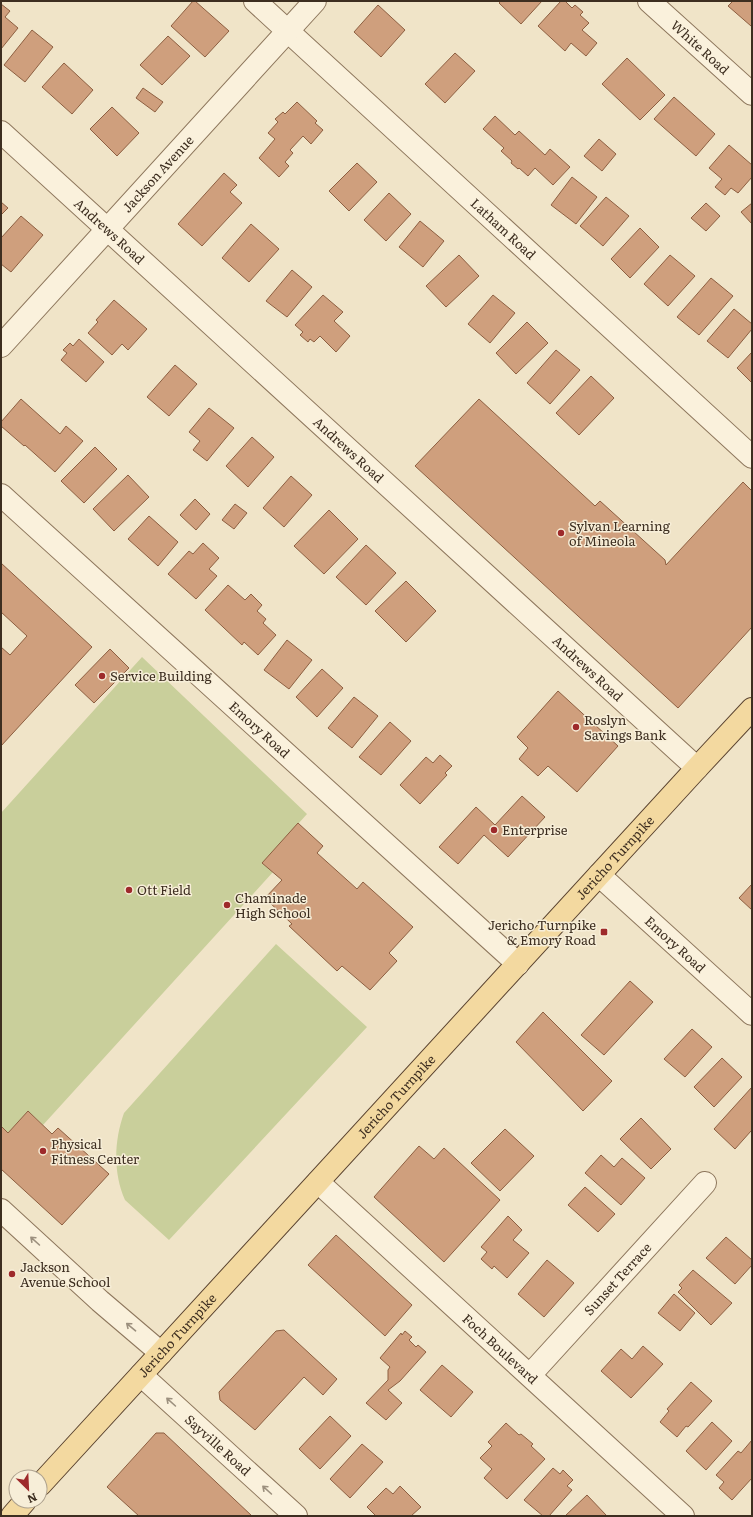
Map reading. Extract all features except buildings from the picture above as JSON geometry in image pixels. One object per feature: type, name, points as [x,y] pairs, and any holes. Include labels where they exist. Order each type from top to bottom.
[{"type":"main road","name":"Jericho Turnpike","points":[[48,1476],[752,709]]},
{"type":"street","name":"Latham Road","points":[[255,1],[752,457]]},
{"type":"street","name":"Jackson Avenue","points":[[1,346],[315,1]]},
{"type":"street","name":"White Road","points":[[649,1],[752,94]]},
{"type":"street","name":"Andrews Road","points":[[1,132],[697,768]]},
{"type":"street","name":"Emory Road","points":[[1,495],[518,964]]},
{"type":"street","name":"Emory Road","points":[[599,874],[752,1014]]},
{"type":"street","name":"Foch Boulevard","points":[[318,1182],[683,1516]]},
{"type":"street","name":"Sunset Terrace","points":[[530,1375],[705,1183]]},
{"type":"street","points":[[1,1210],[100,1301],[161,1353]]},
{"type":"street","name":"Sayville Road","points":[[141,1375],[296,1516]]},
{"type":"green space","name":"Ott Field","points":[[142,657],[307,814],[263,863],[273,872],[43,1125],[28,1111],[8,1133],[1,1126],[1,813]]},
{"type":"green space","points":[[276,944],[367,1027],[169,1240],[125,1200],[121,1190],[118,1179],[116,1157],[118,1135],[124,1113]]},
{"type":"place","name":"Sylvan Learning of Mineola","points":[[561,533]]},
{"type":"place","name":"Service Building","points":[[102,676]]},
{"type":"place","name":"Roslyn Savings Bank","points":[[576,727]]},
{"type":"place","name":"Enterprise","points":[[494,830]]},
{"type":"place","name":"Ott Field","points":[[129,890]]},
{"type":"place","name":"Chaminade High School","points":[[227,905]]},
{"type":"place","name":"Jericho Turnpike & Emory Road","points":[[604,932]]},
{"type":"place","name":"Physical Fitness Center","points":[[43,1151]]},
{"type":"place","name":"Jackson Avenue School","points":[[12,1274]]}]
